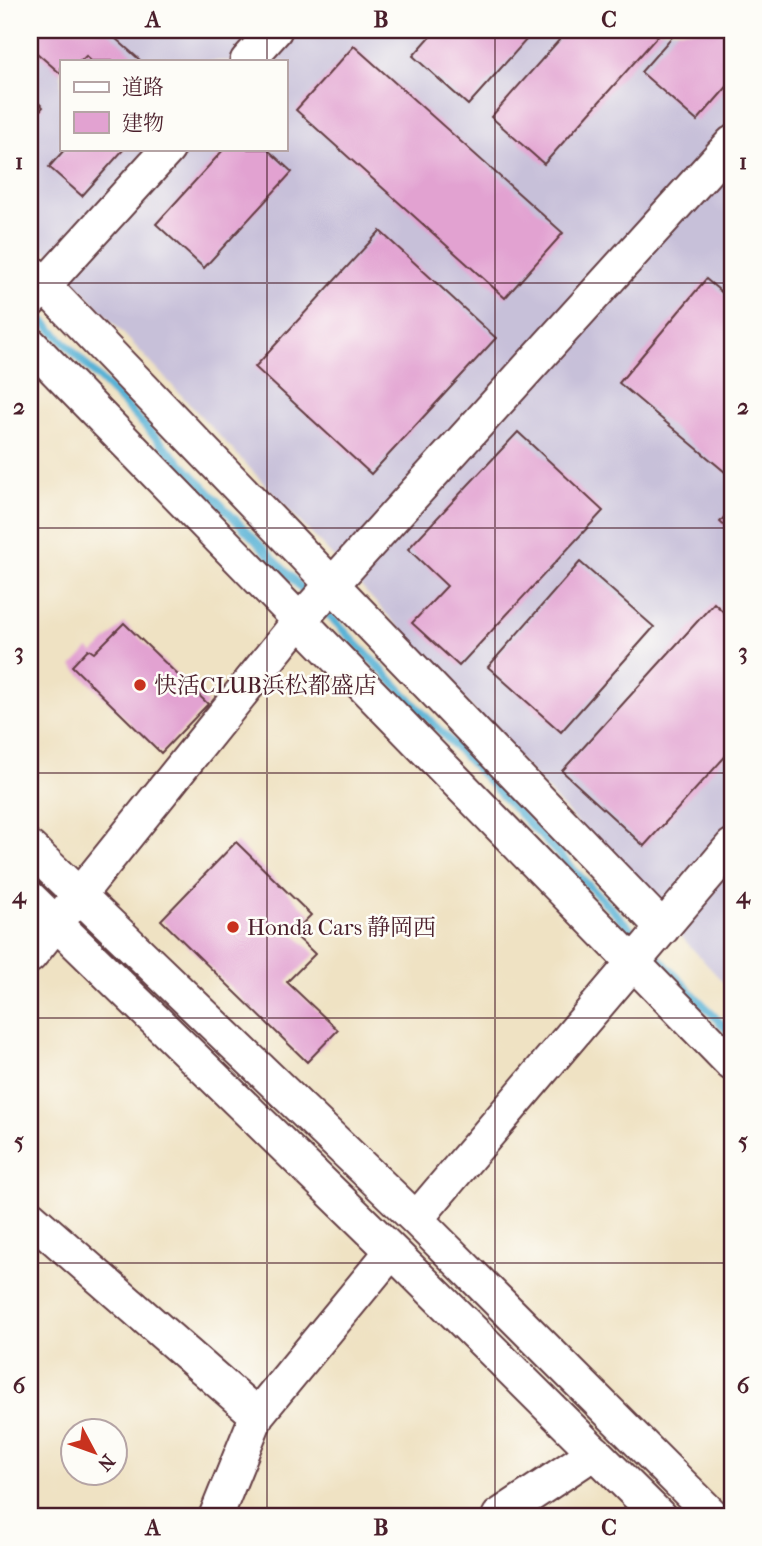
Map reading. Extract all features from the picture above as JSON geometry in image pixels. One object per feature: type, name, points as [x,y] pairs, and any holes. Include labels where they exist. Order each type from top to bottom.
[{"type":"street","points":[[248,60],[275,30]]},
{"type":"street","points":[[30,956],[331,584],[732,143]]},
{"type":"street","points":[[167,150],[35,286],[331,584],[663,928]]},
{"type":"street","points":[[30,344],[732,1064]]},
{"type":"street","points":[[416,1219],[732,846]]},
{"type":"street","points":[[30,848],[416,1219],[713,1516]]},
{"type":"street","points":[[30,898],[659,1516]]},
{"type":"street","points":[[30,1217],[257,1415]]},
{"type":"street","points":[[215,1516],[257,1415],[392,1251]]},
{"type":"street","points":[[499,1516],[595,1452]]},
{"type":"shaded area","points":[[30,30],[732,30],[732,992],[382,609],[30,234]]},
{"type":"building","points":[[30,30],[106,30],[140,60],[90,60],[86,56],[82,60],[60,60],[60,73],[30,47]]},
{"type":"building","points":[[436,30],[535,30],[468,105],[413,56]]},
{"type":"building","points":[[568,30],[663,30],[544,164],[491,117]]},
{"type":"building","points":[[678,30],[732,30],[732,81],[697,121],[641,72]]},
{"type":"building","points":[[354,46],[563,233],[505,298],[296,110]]},
{"type":"building","points":[[30,95],[43,107],[30,122]]},
{"type":"building","points":[[64,150],[123,150],[82,196],[49,167]]},
{"type":"building","points":[[223,150],[268,150],[292,172],[204,268],[156,224]]},
{"type":"building","points":[[380,231],[496,338],[371,474],[255,367]]},
{"type":"building","points":[[706,279],[732,301],[732,463],[725,472],[619,383]]},
{"type":"building","points":[[518,432],[603,511],[459,666],[412,623],[447,586],[408,549]]},
{"type":"building","points":[[732,508],[732,533],[720,522]]},
{"type":"building","points":[[580,562],[654,627],[561,732],[488,667]]},
{"type":"building","points":[[714,603],[732,620],[732,749],[644,846],[562,771]]},
{"type":"building","name":"快活CLUB浜松都盛店","points":[[124,623],[208,704],[161,753],[72,666],[88,649],[94,653]]},
{"type":"building","name":"Honda Cars 静岡西","points":[[236,842],[311,915],[293,933],[315,954],[287,982],[338,1030],[307,1062],[161,920]]},
{"type":"waterway","points":[[32,309],[310,597]]},
{"type":"waterway","points":[[322,608],[643,942]]},
{"type":"waterway","points":[[652,951],[732,1035]]},
{"type":"place","name":"快活CLUB浜松都盛店","points":[[140,685]]},
{"type":"place","name":"Honda Cars 静岡西","points":[[233,927]]}]
